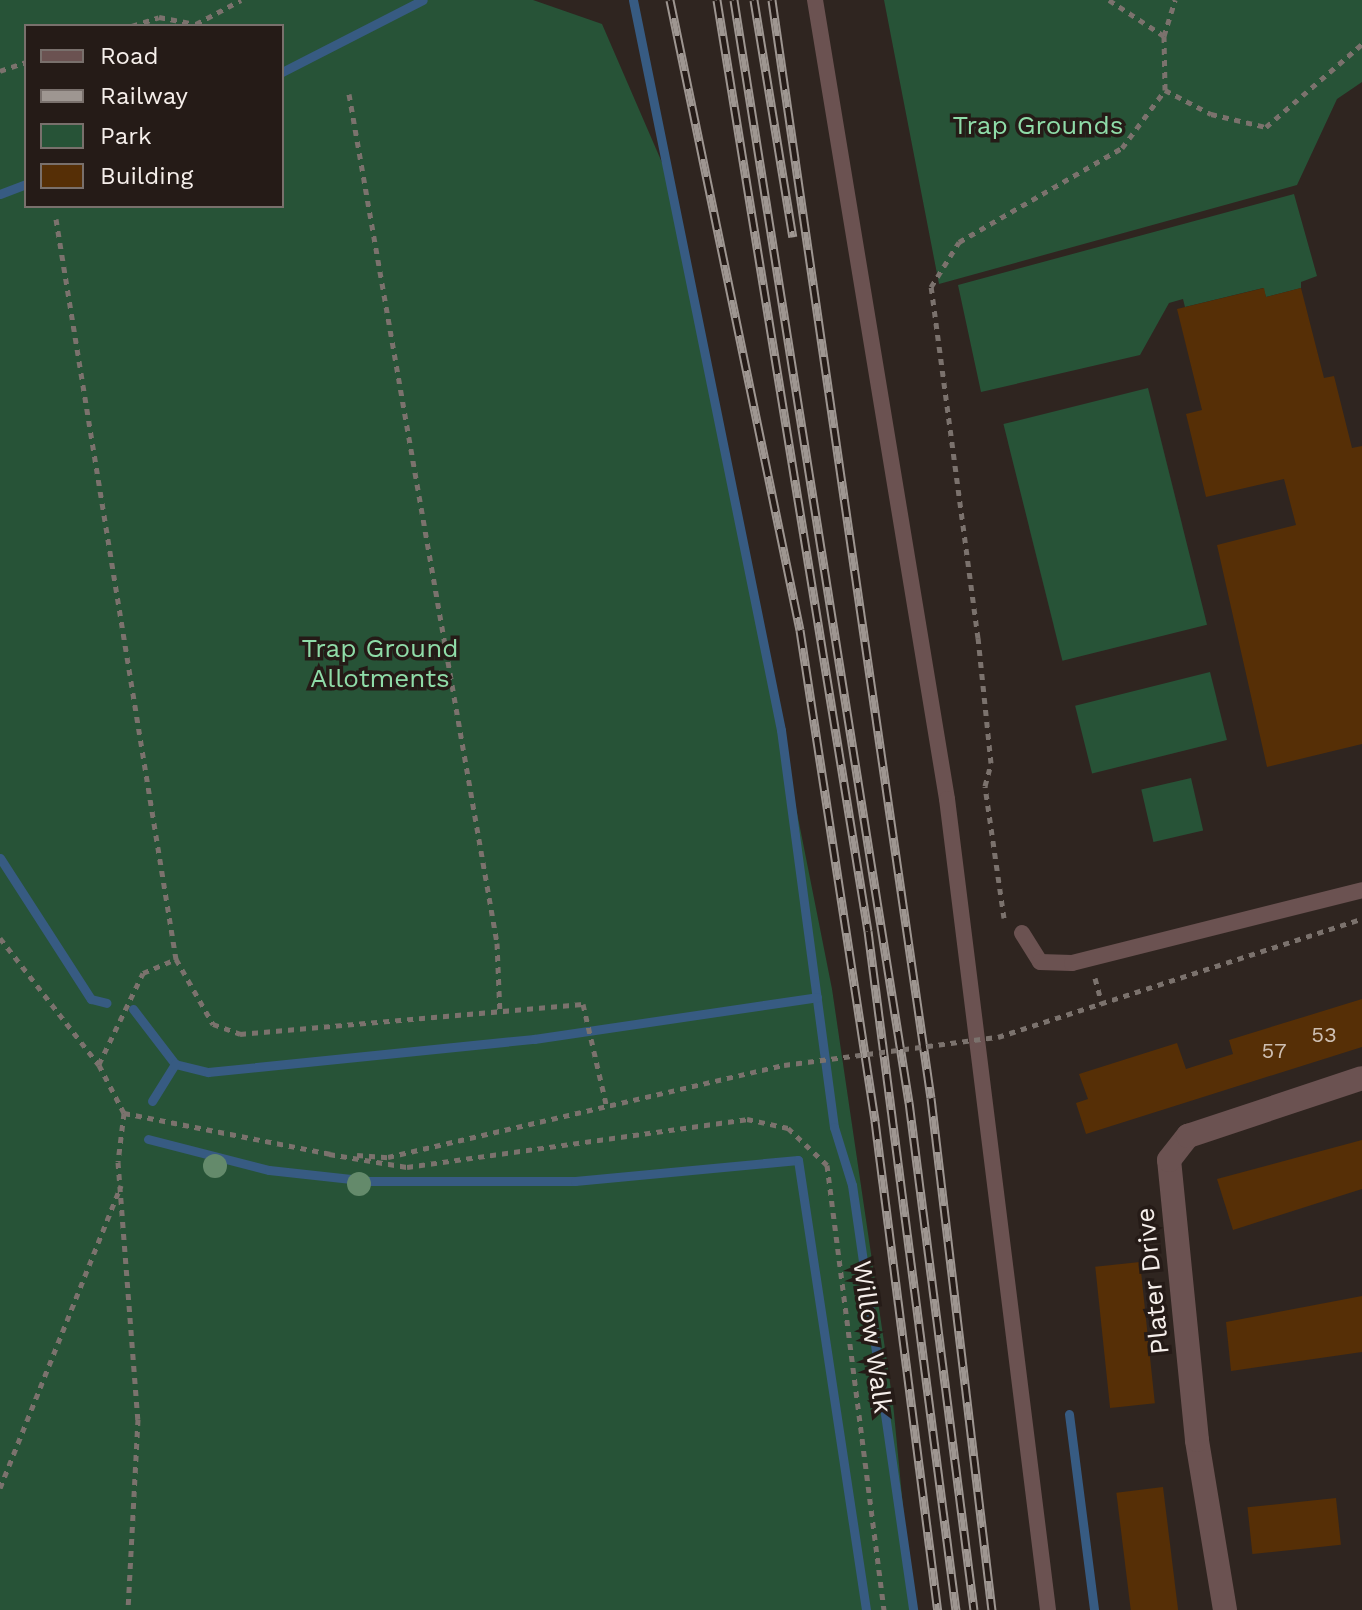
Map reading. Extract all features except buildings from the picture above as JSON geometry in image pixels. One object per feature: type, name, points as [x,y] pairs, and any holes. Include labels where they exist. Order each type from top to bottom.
[{"type":"street","name":"Plater Drive","points":[[1225,1610],[1197,1440],[1169,1160],[1188,1136],[1362,1078]]},
{"type":"lane","points":[[815,0],[947,799],[1048,1610]]},
{"type":"lane","points":[[1022,933],[1040,962],[1072,963],[1362,890]]},
{"type":"path","points":[[138,24],[159,17],[196,24],[241,0]]},
{"type":"path","points":[[1109,0],[1164,36]]},
{"type":"path","points":[[1022,933],[1006,935],[985,786],[991,763],[978,638],[931,287],[959,242],[1122,148],[1165,90],[1164,36],[1175,0]]},
{"type":"path","points":[[1165,90],[1211,114],[1266,127],[1362,44]]},
{"type":"path","points":[[0,71],[24,63]]},
{"type":"path","points":[[349,94],[497,943],[500,1014]]},
{"type":"path","points":[[56,219],[176,959],[213,1024],[240,1034],[500,1014],[583,1004],[606,1104]]},
{"type":"path","points":[[124,1113],[329,1154],[388,1157],[784,1065],[998,1037],[1362,919]]},
{"type":"path","points":[[0,938],[99,1065],[124,1113],[122,1184],[138,1419],[128,1610]]},
{"type":"path","points":[[99,1065],[143,973],[176,959]]},
{"type":"path","name":"Willow Walk","points":[[329,1154],[407,1167],[747,1119],[788,1128],[827,1165],[884,1610]]},
{"type":"path","points":[[0,1488],[122,1184]]},
{"type":"green space","name":"Trap Ground Allotments","points":[[0,0],[533,0],[602,24],[673,188],[832,989],[893,1403],[913,1610],[0,1610]]},
{"type":"green space","name":"Trap Grounds","points":[[884,0],[1362,0],[1362,82],[1337,99],[1297,185],[939,284]]},
{"type":"green space","points":[[1294,194],[1317,276],[1301,282],[1301,288],[1266,297],[1263,288],[1185,307],[1183,299],[1169,303],[1140,355],[981,392],[958,285]]},
{"type":"green space","points":[[1148,388],[1207,625],[1062,661],[1003,424]]},
{"type":"green space","points":[[1210,672],[1227,740],[1092,774],[1075,706]]},
{"type":"green space","points":[[1191,778],[1203,831],[1153,842],[1141,789]]},
{"type":"waterway","points":[[284,71],[423,0]]},
{"type":"waterway","points":[[633,0],[781,730],[834,1127],[852,1185],[913,1610]]},
{"type":"waterway","points":[[0,194],[24,185]]},
{"type":"waterway","points":[[0,858],[91,999],[107,1003]]},
{"type":"waterway","points":[[133,1009],[175,1064],[208,1072],[534,1039],[817,997]]},
{"type":"waterway","points":[[152,1101],[175,1064]]},
{"type":"waterway","points":[[148,1139],[269,1170],[369,1181],[575,1181],[798,1160],[866,1610]]},
{"type":"waterway","points":[[1069,1414],[1094,1610]]},
{"type":"railway","points":[[670,0],[800,630],[875,1121],[938,1610]]},
{"type":"railway","points":[[717,0],[868,931],[956,1610]]},
{"type":"railway","points":[[734,0],[909,1102],[974,1610]]},
{"type":"railway","points":[[754,0],[793,237]]},
{"type":"railway","points":[[772,0],[931,1098],[992,1610]]}]
